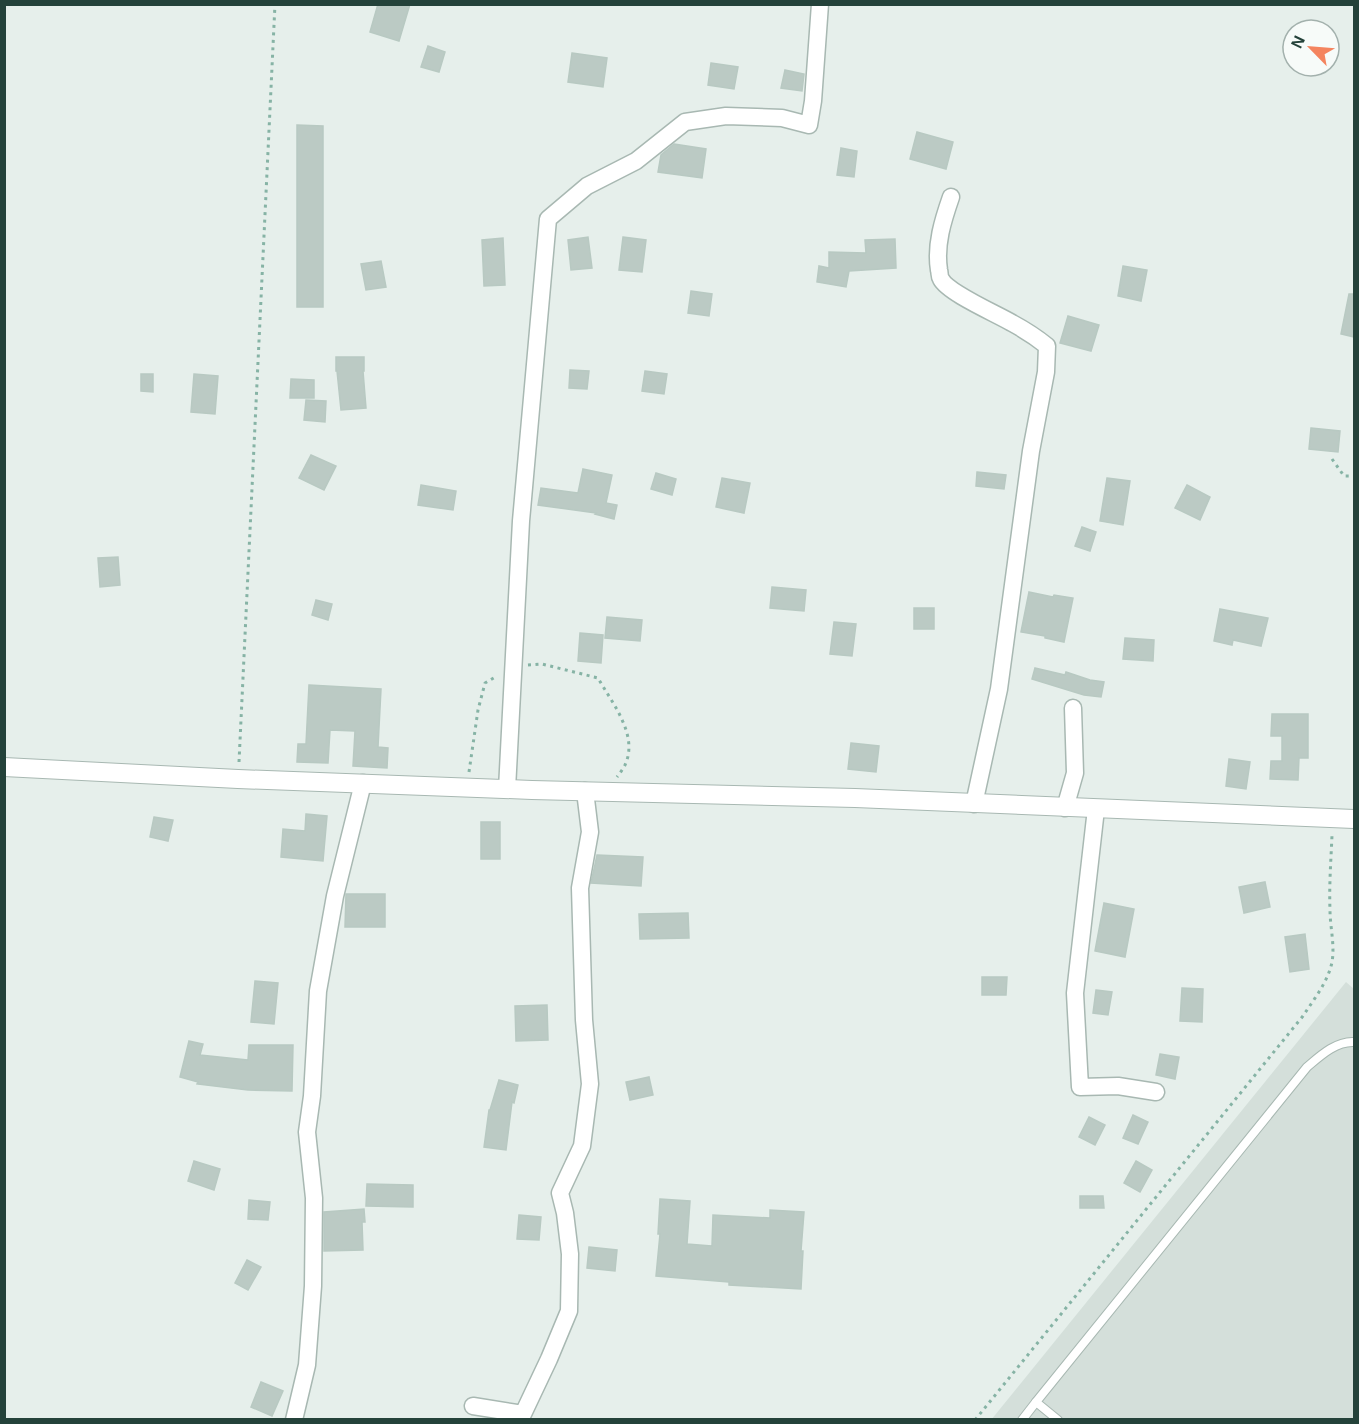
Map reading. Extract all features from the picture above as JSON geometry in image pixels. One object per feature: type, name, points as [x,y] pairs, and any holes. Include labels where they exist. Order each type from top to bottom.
[{"type":"street","points":[[507,789],[521,521],[548,219],[587,186],[636,161],[685,122],[726,116],[782,118],[809,125],[820,4]]},
{"type":"street","points":[[951,197],[943,219],[939,245],[938,264],[941,279],[952,290],[974,304],[1022,328],[1047,346],[1046,372],[1031,451],[999,689],[974,804]]},
{"type":"street","points":[[1065,808],[1075,773],[1073,708]]},
{"type":"street","points":[[4,767],[238,779],[855,798],[1354,819]]},
{"type":"street","points":[[294,1419],[307,1365],[313,1286],[314,1198],[307,1132],[312,1096],[318,991],[335,896],[363,783]]},
{"type":"street","points":[[473,1406],[523,1413],[569,1311],[570,1254],[560,1193],[582,1146],[590,1084],[584,1020],[580,888],[590,832],[585,791]]},
{"type":"street","points":[[1096,809],[1075,993],[1080,1087],[1118,1086],[1156,1092]]},
{"type":"lane","points":[[1022,1419],[1307,1067],[1326,1050],[1354,1042]]},
{"type":"lane","points":[[1036,1402],[1058,1419]]},
{"type":"path","points":[[238,779],[275,4]]},
{"type":"path","points":[[1332,459],[1344,476],[1354,476]]},
{"type":"path","points":[[466,787],[478,710],[485,683],[513,665],[542,664],[598,678],[624,721],[629,745],[626,763],[608,792]]},
{"type":"path","points":[[975,1419],[1303,1016],[1322,988],[1332,962],[1330,882],[1334,818]]},
{"type":"shaded area","points":[[1346,982],[1354,989],[1354,1419],[991,1420]]},
{"type":"building","points":[[378,4],[410,4],[399,41],[370,32]]},
{"type":"building","points":[[428,46],[445,52],[439,72],[421,67]]},
{"type":"building","points":[[572,53],[607,58],[603,87],[568,82]]},
{"type":"building","points":[[711,63],[738,67],[734,89],[708,85]]},
{"type":"building","points":[[785,70],[804,74],[802,91],[781,88]]},
{"type":"building","points":[[297,125],[323,126],[323,307],[297,307]]},
{"type":"building","points":[[917,132],[953,142],[946,169],[910,159]]},
{"type":"building","points":[[674,144],[706,149],[702,178],[658,172],[661,155]]},
{"type":"building","points":[[841,148],[857,151],[854,177],[837,175]]},
{"type":"building","points":[[588,237],[592,268],[571,270],[568,240]]},
{"type":"building","points":[[623,237],[646,240],[642,272],[619,270]]},
{"type":"building","points":[[503,238],[505,285],[484,286],[482,240]]},
{"type":"building","points":[[895,239],[896,268],[849,271],[846,287],[817,282],[819,266],[829,268],[829,252],[866,253],[865,240]]},
{"type":"building","points":[[381,261],[386,287],[366,290],[361,264]]},
{"type":"building","points":[[1123,266],[1147,270],[1141,301],[1118,296]]},
{"type":"building","points":[[691,291],[712,294],[709,316],[688,313]]},
{"type":"building","points":[[1349,294],[1354,294],[1354,337],[1341,334]]},
{"type":"building","points":[[1068,316],[1099,325],[1091,351],[1060,343]]},
{"type":"building","points":[[336,357],[364,357],[366,408],[341,410]]},
{"type":"building","points":[[570,370],[589,371],[587,389],[569,388]]},
{"type":"building","points":[[645,371],[667,374],[664,394],[642,391]]},
{"type":"building","points":[[141,374],[153,374],[153,392],[141,391]]},
{"type":"building","points":[[194,374],[218,376],[215,414],[191,412]]},
{"type":"building","points":[[291,379],[314,380],[314,398],[290,398]]},
{"type":"building","points":[[306,400],[326,401],[325,422],[304,420]]},
{"type":"building","points":[[1311,428],[1340,431],[1338,452],[1309,449]]},
{"type":"building","points":[[311,455],[336,466],[324,490],[299,478]]},
{"type":"building","points":[[583,469],[612,475],[606,503],[617,505],[614,519],[596,513],[538,505],[541,488],[578,493]]},
{"type":"building","points":[[977,472],[1006,475],[1004,489],[976,486]]},
{"type":"building","points":[[656,473],[676,479],[672,495],[651,489]]},
{"type":"building","points":[[722,478],[750,483],[744,513],[716,507]]},
{"type":"building","points":[[1107,478],[1130,481],[1123,525],[1100,521]]},
{"type":"building","points":[[421,485],[456,491],[453,510],[418,505]]},
{"type":"building","points":[[1187,485],[1210,497],[1200,520],[1175,508]]},
{"type":"building","points":[[1082,527],[1096,532],[1090,551],[1075,546]]},
{"type":"building","points":[[118,557],[120,585],[100,587],[98,558]]},
{"type":"building","points":[[772,587],[806,590],[804,611],[770,608]]},
{"type":"building","points":[[1029,592],[1073,598],[1064,642],[1021,632]]},
{"type":"building","points":[[316,600],[332,604],[328,620],[312,615]]},
{"type":"building","points":[[914,608],[934,608],[934,629],[914,629]]},
{"type":"building","points":[[1220,609],[1268,618],[1261,646],[1233,640],[1232,645],[1214,641]]},
{"type":"building","points":[[607,617],[642,620],[640,641],[605,638]]},
{"type":"building","points":[[834,622],[856,624],[852,656],[830,654]]},
{"type":"building","points":[[580,633],[603,635],[601,663],[578,661]]},
{"type":"building","points":[[1125,638],[1154,640],[1153,661],[1123,659]]},
{"type":"building","points":[[1035,668],[1065,675],[1066,672],[1104,682],[1101,697],[1084,695],[1032,679]]},
{"type":"building","points":[[309,685],[381,689],[378,747],[388,748],[387,768],[353,766],[355,731],[330,730],[328,763],[297,762],[298,744],[306,744]]},
{"type":"building","points":[[1272,714],[1308,714],[1308,758],[1299,758],[1298,780],[1270,779],[1271,761],[1282,761],[1282,736],[1271,736]]},
{"type":"building","points":[[851,743],[879,746],[876,772],[848,769]]},
{"type":"building","points":[[1229,759],[1250,762],[1246,789],[1226,786]]},
{"type":"building","points":[[306,814],[327,816],[323,861],[281,857],[283,829],[305,831]]},
{"type":"building","points":[[154,817],[173,820],[168,841],[150,837]]},
{"type":"building","points":[[481,822],[500,822],[500,859],[481,859]]},
{"type":"building","points":[[597,855],[643,857],[641,886],[591,883]]},
{"type":"building","points":[[1265,882],[1270,907],[1244,913],[1239,887]]},
{"type":"building","points":[[346,894],[385,894],[385,927],[345,927]]},
{"type":"building","points":[[1104,903],[1134,909],[1125,957],[1095,951]]},
{"type":"building","points":[[688,913],[689,938],[640,939],[639,914]]},
{"type":"building","points":[[1305,934],[1309,969],[1290,972],[1285,937]]},
{"type":"building","points":[[982,977],[1007,977],[1006,995],[982,995]]},
{"type":"building","points":[[255,981],[278,983],[274,1024],[251,1022]]},
{"type":"building","points":[[1182,988],[1203,989],[1202,1022],[1180,1021]]},
{"type":"building","points":[[1096,990],[1112,992],[1108,1015],[1093,1013]]},
{"type":"building","points":[[547,1005],[548,1040],[516,1041],[515,1006]]},
{"type":"building","points":[[189,1041],[203,1044],[200,1055],[248,1060],[249,1045],[293,1045],[292,1091],[248,1090],[197,1084],[198,1082],[180,1077]]},
{"type":"building","points":[[1160,1054],[1179,1057],[1175,1079],[1156,1075]]},
{"type":"building","points":[[649,1077],[653,1095],[630,1100],[626,1082]]},
{"type":"building","points":[[499,1080],[518,1085],[514,1103],[512,1102],[506,1150],[484,1147],[489,1110]]},
{"type":"building","points":[[1133,1115],[1148,1122],[1138,1144],[1123,1138]]},
{"type":"building","points":[[1089,1117],[1105,1125],[1095,1145],[1079,1137]]},
{"type":"building","points":[[194,1161],[220,1169],[214,1190],[188,1181]]},
{"type":"building","points":[[1136,1161],[1152,1170],[1140,1192],[1124,1183]]},
{"type":"building","points":[[367,1184],[413,1185],[413,1207],[366,1206]]},
{"type":"building","points":[[1080,1196],[1103,1196],[1104,1208],[1080,1208]]},
{"type":"building","points":[[660,1199],[690,1201],[687,1244],[712,1246],[713,1215],[770,1218],[770,1210],[804,1212],[801,1289],[729,1285],[729,1282],[656,1276],[660,1234],[658,1234]]},
{"type":"building","points":[[249,1200],[270,1202],[268,1220],[248,1219]]},
{"type":"building","points":[[364,1209],[363,1250],[324,1251],[324,1212]]},
{"type":"building","points":[[519,1215],[541,1217],[539,1240],[517,1239]]},
{"type":"building","points":[[589,1247],[617,1250],[615,1271],[587,1268]]},
{"type":"building","points":[[247,1260],[261,1267],[248,1290],[235,1283]]},
{"type":"building","points":[[261,1382],[283,1391],[272,1416],[251,1407]]}]
